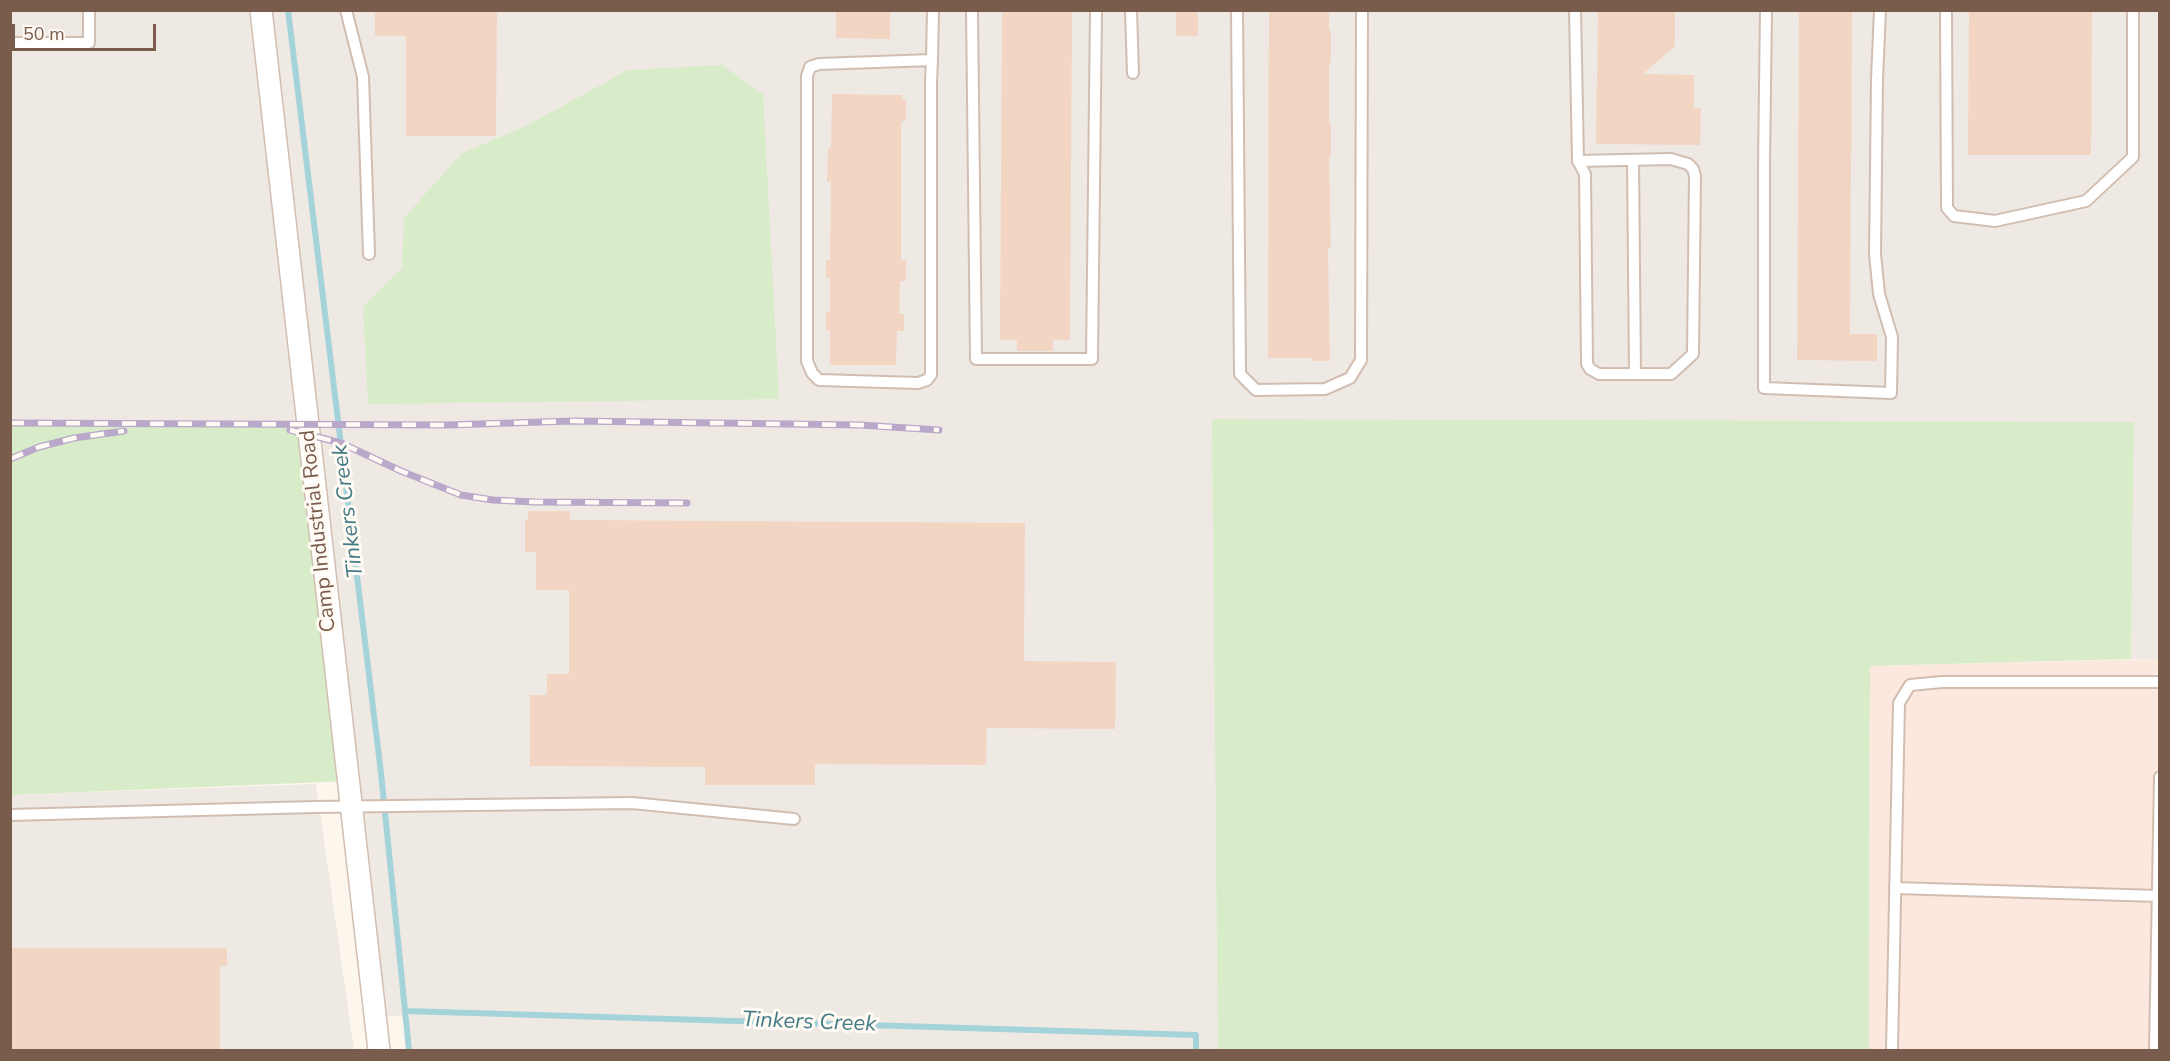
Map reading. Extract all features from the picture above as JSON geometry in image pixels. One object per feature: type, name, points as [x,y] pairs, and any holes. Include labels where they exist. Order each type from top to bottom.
[{"type":"street","name":"Camp Industrial Road","points":[[261,10],[379,1050]]},
{"type":"lane","points":[[10,44],[89,43],[89,10]]},
{"type":"lane","points":[[346,10],[363,77],[369,254]]},
{"type":"lane","points":[[932,60],[819,64],[810,67],[807,76],[807,361],[819,380],[918,383],[927,380],[931,375],[933,10]]},
{"type":"lane","points":[[972,10],[976,359],[1092,359],[1096,10]]},
{"type":"lane","points":[[1131,10],[1133,73]]},
{"type":"lane","points":[[1237,10],[1240,374],[1256,390],[1325,389],[1350,378],[1361,360],[1362,10]]},
{"type":"lane","points":[[1575,10],[1578,161],[1585,174],[1587,364],[1590,369],[1599,374],[1671,374],[1693,354],[1695,176],[1693,169],[1680,160],[1578,161]]},
{"type":"lane","points":[[1766,10],[1764,388],[1891,393],[1892,337],[1879,294],[1875,254],[1876,91],[1880,10]]},
{"type":"lane","points":[[1946,10],[1947,208],[1954,216],[1995,221],[2086,201],[2133,157],[2133,10]]},
{"type":"lane","points":[[1633,160],[1635,374]]},
{"type":"lane","points":[[1892,1050],[1899,703],[1910,685],[1942,682],[2160,682]]},
{"type":"lane","points":[[2155,1050],[2160,777]]},
{"type":"lane","points":[[10,815],[632,803],[794,819]]},
{"type":"lane","points":[[1895,888],[2158,896]]},
{"type":"shaded area","points":[[10,11],[2159,11],[2159,659],[2131,659],[2134,422],[1219,1027],[1218,1050],[407,1050],[405,1016],[375,1016],[307,424],[11,423]]},
{"type":"shaded area","points":[[2159,659],[2159,1050],[1869,1050],[1870,666]]},
{"type":"shaded area","points":[[316,784],[354,1050],[11,1050],[10,795]]},
{"type":"green space","points":[[722,65],[763,94],[779,399],[368,404],[363,307],[402,268],[404,218],[462,153],[526,126],[628,70]]},
{"type":"green space","points":[[1212,419],[2134,422],[2131,659],[1870,666],[1869,1050],[1218,1050]]},
{"type":"green space","points":[[10,423],[307,424],[348,781],[11,795]]},
{"type":"building","points":[[375,10],[497,10],[496,136],[406,136],[406,36],[375,36]]},
{"type":"building","points":[[836,10],[890,10],[890,39],[836,38]]},
{"type":"building","points":[[1002,10],[1072,10],[1070,340],[1053,340],[1053,351],[1017,351],[1017,340],[1000,340]]},
{"type":"building","points":[[1176,10],[1198,10],[1198,36],[1176,36]]},
{"type":"building","points":[[1269,10],[1329,10],[1329,30],[1331,30],[1329,123],[1331,123],[1331,156],[1329,156],[1331,248],[1328,248],[1330,361],[1312,361],[1312,358],[1268,358]]},
{"type":"building","points":[[1598,10],[1675,10],[1675,46],[1643,74],[1694,75],[1694,108],[1701,108],[1700,145],[1596,144]]},
{"type":"building","points":[[1799,10],[1852,10],[1850,334],[1877,334],[1877,361],[1797,360]]},
{"type":"building","points":[[1969,10],[2092,10],[2091,155],[1968,155]]},
{"type":"building","points":[[832,94],[902,95],[902,99],[906,99],[906,121],[901,121],[901,260],[906,260],[906,281],[900,281],[899,314],[904,314],[904,331],[897,331],[896,365],[830,365],[830,330],[826,330],[826,312],[830,312],[830,278],[826,278],[826,260],[830,260],[831,182],[827,182],[828,147],[831,147]]},
{"type":"building","points":[[528,511],[570,511],[570,520],[1025,523],[1024,661],[1116,662],[1115,729],[987,728],[986,765],[815,764],[815,785],[705,785],[705,767],[530,766],[530,695],[547,695],[547,674],[569,674],[569,590],[536,590],[536,552],[525,552],[525,520],[528,520]]},
{"type":"building","points":[[10,948],[227,948],[227,966],[220,966],[220,1050],[10,1050]]},
{"type":"waterway","name":"Tinkers Creek","points":[[288,10],[381,773],[409,1050]]},
{"type":"waterway","name":"Tinkers Creek","points":[[406,1011],[1196,1035],[1196,1050]]},
{"type":"railway","points":[[10,423],[447,425],[573,421],[860,425],[939,430]]},
{"type":"railway","points":[[290,430],[341,443],[401,471],[461,495],[493,500],[535,502],[687,503]]},
{"type":"railway","points":[[10,459],[39,447],[74,438],[124,431]]}]
